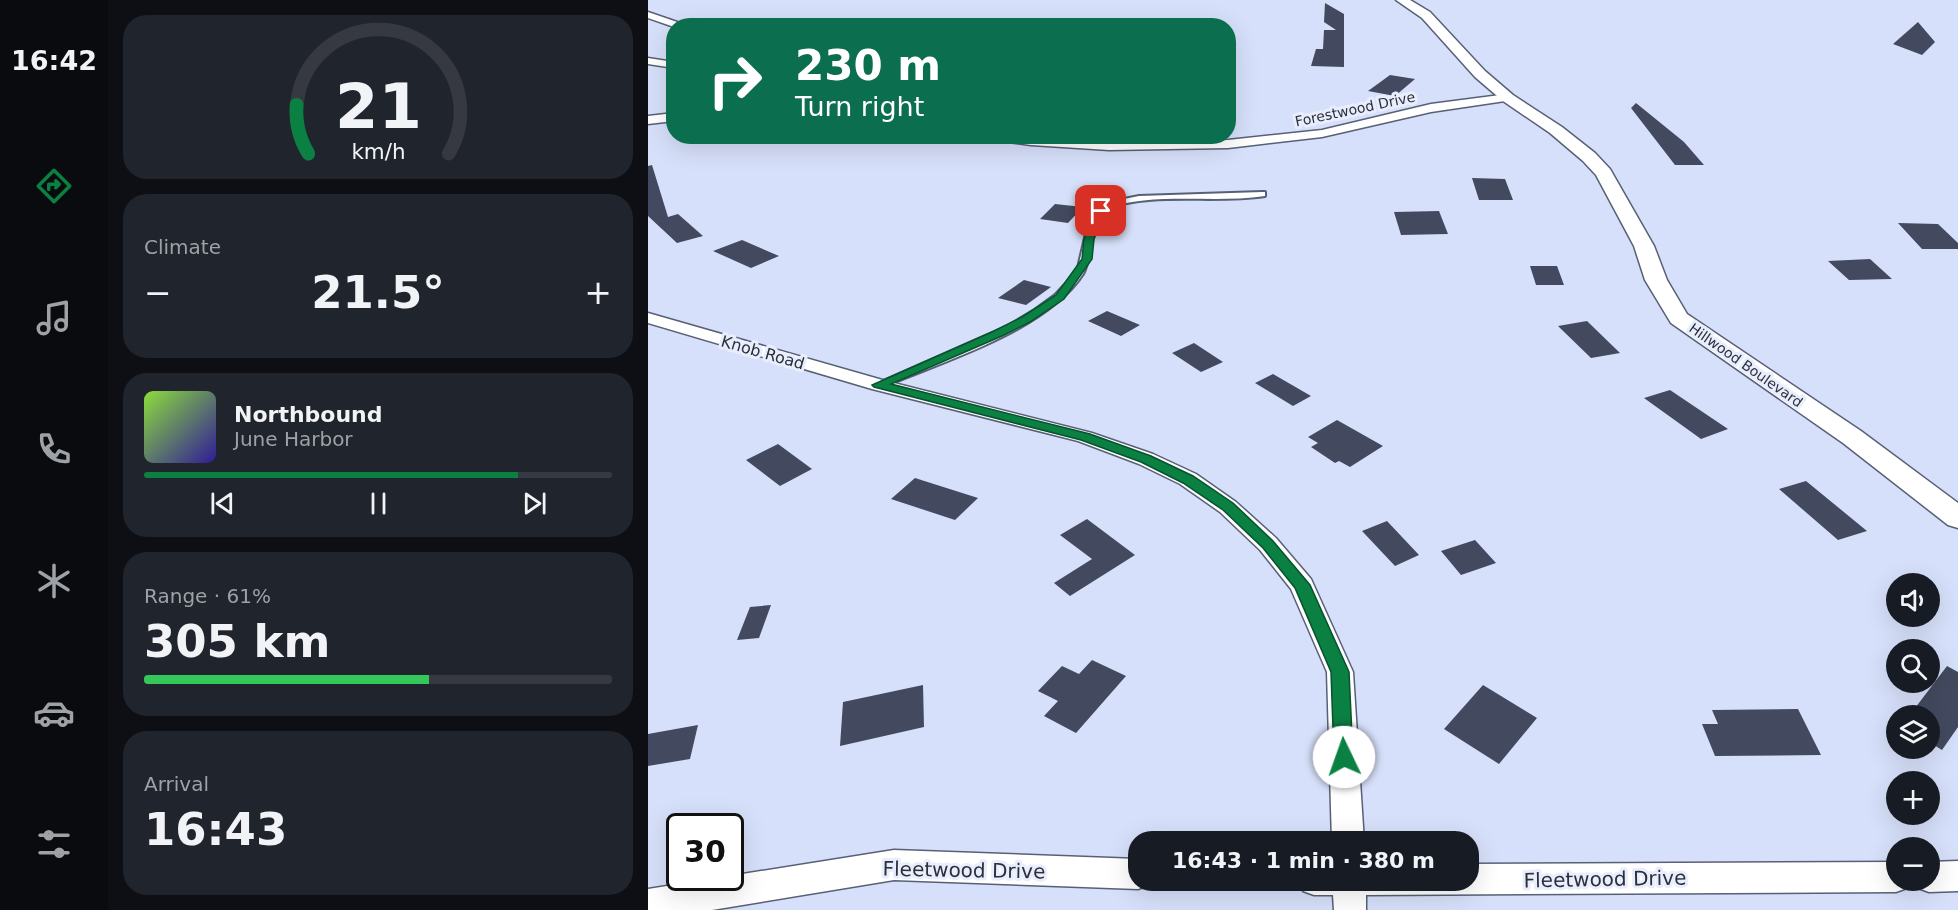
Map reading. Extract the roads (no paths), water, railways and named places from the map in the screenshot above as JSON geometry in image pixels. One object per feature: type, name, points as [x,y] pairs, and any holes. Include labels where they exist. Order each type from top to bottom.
[{"type":"street","name":"Hillwood Boulevard","points":[[1402,0],[1426,15],[1463,58],[1508,98],[1556,130],[1589,157],[1610,180],[1644,246],[1656,280],[1679,318],[1852,437],[1958,518]]},
{"type":"street","points":[[648,15],[666,21]]},
{"type":"street","points":[[648,61],[666,64]]},
{"type":"street","name":"Forestwood Drive","points":[[1236,143],[1309,136],[1433,108],[1508,98]]},
{"type":"street","points":[[648,120],[666,118]]},
{"type":"street","name":"Forestwood Drive","points":[[1071,144],[1154,147],[1222,144]]},
{"type":"street","name":"Knob Road","points":[[648,318],[879,385],[1085,437],[1146,459],[1188,479],[1228,507],[1268,544],[1302,585],[1340,672],[1347,831]]},
{"type":"street","name":"Fleetwood Drive","points":[[648,905],[894,865],[1128,874]]},
{"type":"street","points":[[1940,877],[1958,876]]},
{"type":"street","name":"Fleetwood Drive","points":[[1479,888],[1886,877]]},
{"type":"lane","points":[[879,385],[998,334],[1060,297],[1087,259],[1089,239],[1102,208],[1143,197],[1262,195]]}]
